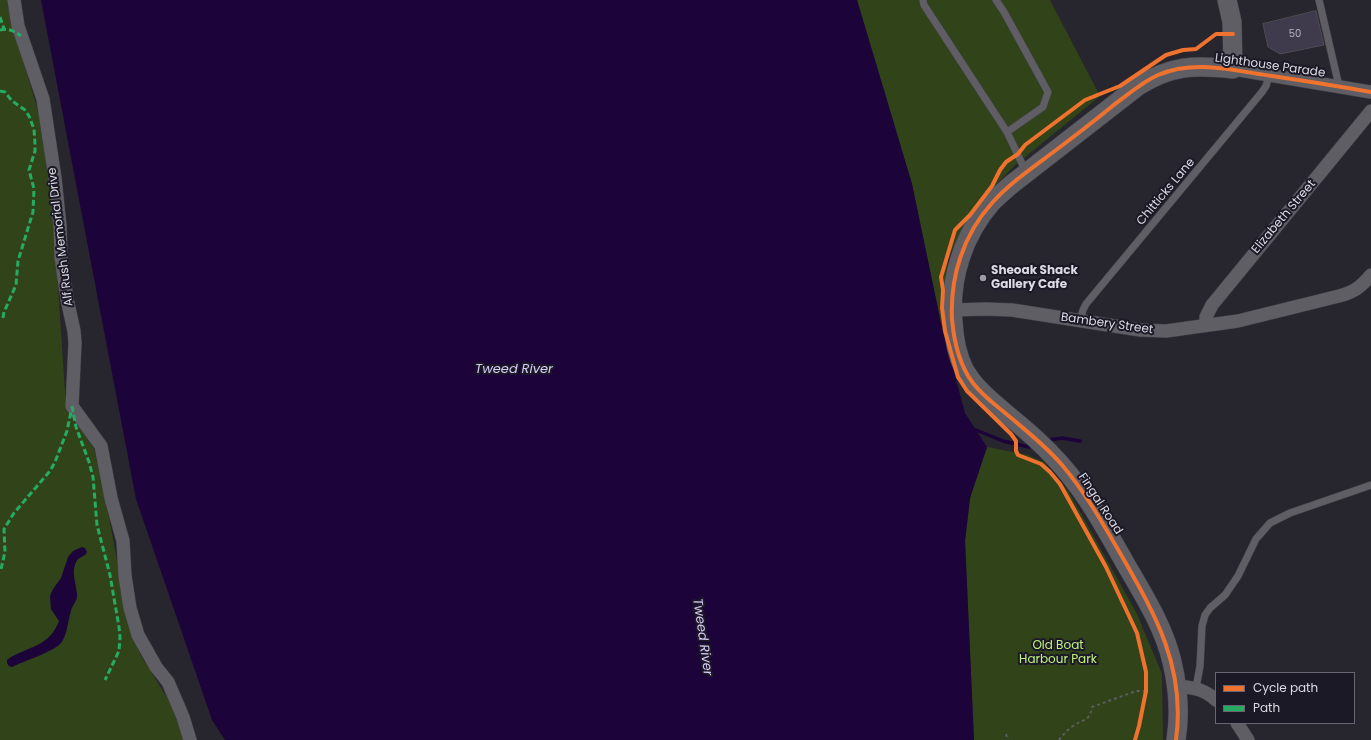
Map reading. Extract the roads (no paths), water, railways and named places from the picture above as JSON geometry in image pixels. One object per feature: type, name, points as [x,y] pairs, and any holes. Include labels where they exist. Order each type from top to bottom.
[{"type":"street","name":"Alf Rush Memorial Drive","points":[[14,0],[18,26],[43,99],[55,178],[60,226],[61,257],[75,343],[72,406],[101,446],[111,498],[123,541],[125,576],[130,608],[138,635],[156,667],[168,682],[183,717],[190,740]]},
{"type":"street","points":[[1227,0],[1232,22],[1233,69]]},
{"type":"street","name":"Lighthouse Parade","points":[[952,310],[953,288],[959,260],[977,223],[993,201],[1026,173],[1138,86],[1154,77],[1166,72],[1187,67],[1206,67],[1233,69],[1371,92]]},
{"type":"street","name":"Elizabeth Street","points":[[1206,326],[1206,317],[1212,305],[1371,111]]},
{"type":"street","name":"Bambery Street","points":[[952,310],[1012,310],[1080,322],[1155,331],[1187,329],[1238,322],[1352,292],[1365,283],[1371,275]]},
{"type":"street","name":"Fingal Road","points":[[952,310],[956,347],[962,364],[970,378],[988,399],[1033,436],[1061,464],[1085,494],[1102,521],[1153,612],[1168,647],[1172,661],[1176,686],[1176,740]]},
{"type":"street","points":[[1176,686],[1196,688],[1215,699]]},
{"type":"street","points":[[1239,724],[1248,740]]},
{"type":"lane","points":[[923,0],[924,5],[1007,132],[1026,173]]},
{"type":"lane","points":[[996,0],[1048,92],[1043,107],[1007,132]]},
{"type":"lane","points":[[1319,0],[1339,86]]},
{"type":"lane","name":"Chitticks Lane","points":[[1080,322],[1086,304],[1262,92],[1266,86],[1269,76]]},
{"type":"lane","points":[[1196,688],[1200,666],[1204,615],[1225,595],[1238,576],[1256,539],[1270,523],[1290,513],[1371,486]]},
{"type":"water","name":"Tweed River","points":[[41,0],[857,0],[912,184],[942,328],[965,413],[987,447],[970,498],[965,541],[974,740],[225,740],[212,720],[136,499]]},
{"type":"water","points":[[82,547],[85,548],[87,552],[78,559],[74,567],[77,596],[63,640],[58,646],[45,653],[12,667],[9,666],[7,660],[40,644],[51,635],[55,629],[59,621],[51,609],[50,596],[61,578],[68,557],[73,551]]},
{"type":"waterway","points":[[976,430],[1003,441],[1029,447]]},
{"type":"waterway","points":[[1049,440],[1062,438],[1080,441]]},
{"type":"place","name":"Sheoak Shack Gallery Cafe","points":[[983,278]]},
{"type":"park label","name":"Old Boat Harbour Park","points":[[1058,653]]}]
